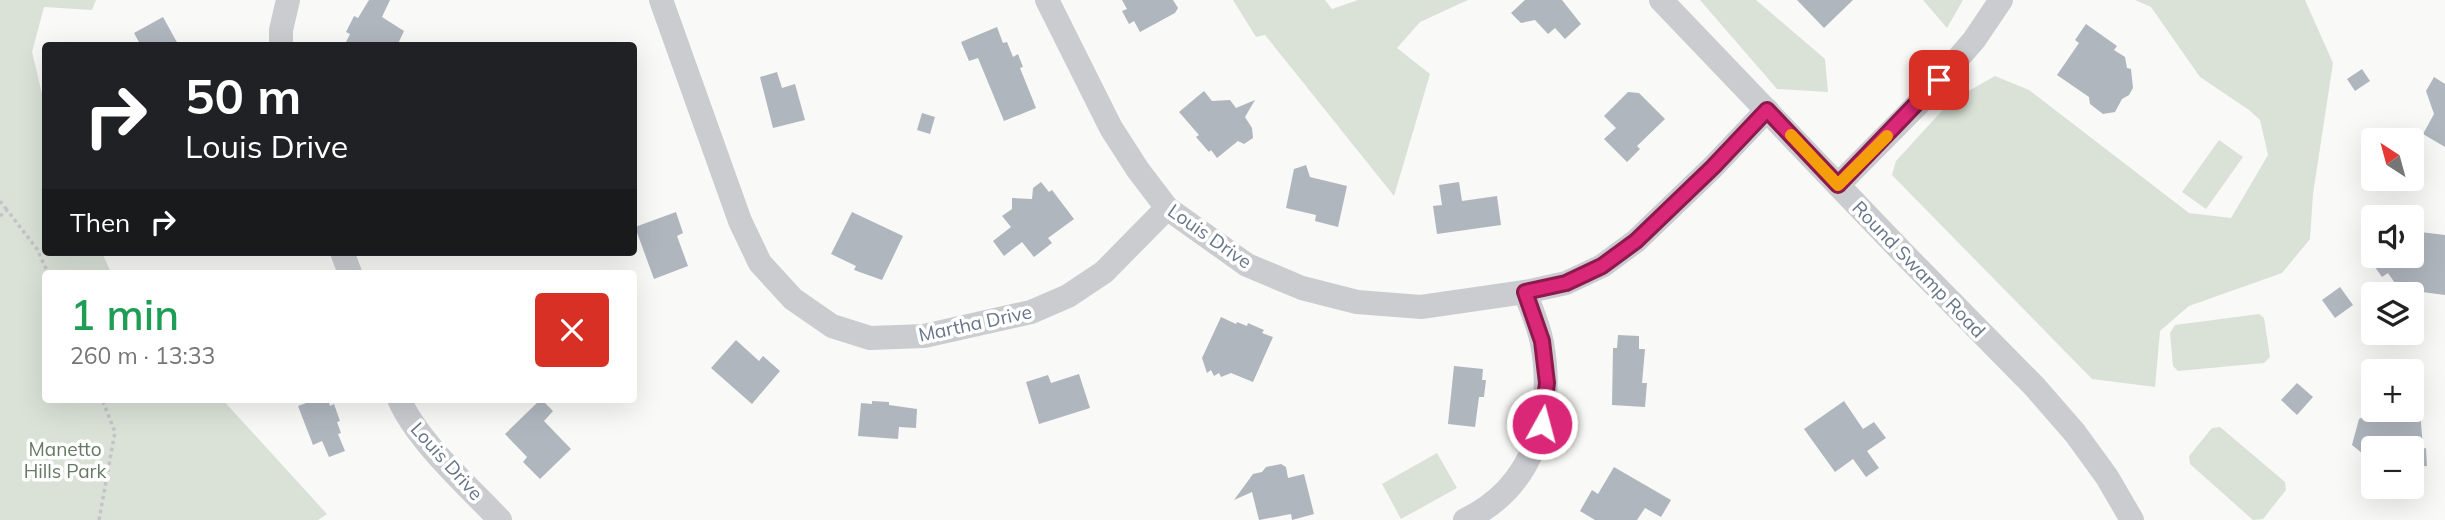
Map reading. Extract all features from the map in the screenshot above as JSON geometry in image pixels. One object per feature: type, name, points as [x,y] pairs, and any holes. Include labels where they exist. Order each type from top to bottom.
[{"type":"street","points":[[281,42],[288,0]]},
{"type":"street","name":"Martha Drive","points":[[661,0],[740,221],[760,263],[793,299],[832,326],[870,338],[924,336],[1031,312],[1069,296],[1104,272],[1167,208]]},
{"type":"street","name":"Louis Drive","points":[[1047,0],[1111,128],[1167,208],[1247,265],[1302,288],[1357,302],[1421,307],[1525,292],[1566,283],[1602,266],[1636,241],[1713,167],[1767,110]]},
{"type":"street","name":"Round Swamp Road","points":[[1661,0],[2034,386],[2075,433],[2107,477],[2132,520]]},
{"type":"street","points":[[1838,185],[1922,100],[1974,40],[2001,0]]},
{"type":"street","points":[[1465,520],[1479,513],[1508,489],[1531,457],[1542,424],[1547,383],[1543,351],[1525,292]]},
{"type":"street","name":"Louis Drive","points":[[401,403],[405,413],[430,445],[500,520]]},
{"type":"path","points":[[0,201],[37,249],[47,270]]},
{"type":"path","points":[[0,216],[7,210]]},
{"type":"path","points":[[99,520],[115,432],[104,403]]},
{"type":"green space","name":"Manetto Hills Park","points":[[0,0],[96,0],[92,10],[44,7],[32,52],[42,94],[42,256],[104,256],[110,270],[42,270],[42,403],[226,403],[327,514],[318,520],[0,520]]},
{"type":"green space","points":[[1233,0],[1325,0],[1332,9],[1358,0],[1468,0],[1420,22],[1397,48],[1430,74],[1394,196],[1265,35],[1256,37]]},
{"type":"green space","points":[[1700,0],[1756,0],[1825,59],[1828,92],[1777,89]]},
{"type":"green space","points":[[1923,0],[1963,0],[1947,28]]},
{"type":"green space","points":[[2135,0],[2305,0],[2333,63],[2313,194],[2310,239],[2282,273],[2189,306],[2160,331],[2155,387],[2092,379],[1892,175],[1896,161],[1951,101],[1995,76],[2029,90],[2189,213],[2231,218],[2268,155],[2260,120],[2200,77],[2151,7]]},
{"type":"green space","points":[[2219,140],[2243,157],[2206,209],[2182,192]]},
{"type":"green space","points":[[2259,314],[2264,318],[2270,357],[2264,363],[2178,371],[2173,366],[2170,333],[2175,325]]},
{"type":"green space","points":[[2220,427],[2285,482],[2286,490],[2263,519],[2253,520],[2190,464],[2189,456],[2212,428]]},
{"type":"green space","points":[[1437,453],[1457,488],[1401,519],[1382,484]]},
{"type":"building","points":[[369,0],[390,0],[382,17],[404,31],[399,42],[346,42],[350,34],[346,32],[354,16],[358,18]]},
{"type":"building","points":[[1122,0],[1173,0],[1178,8],[1175,13],[1140,32],[1134,21],[1129,24],[1122,11],[1127,9]]},
{"type":"building","points":[[1525,0],[1562,0],[1581,24],[1565,39],[1555,28],[1548,34],[1535,20],[1521,23],[1511,13]]},
{"type":"building","points":[[1797,0],[1853,0],[1824,28]]},
{"type":"building","points":[[163,17],[177,42],[139,42],[134,33]]},
{"type":"building","points":[[2086,24],[2117,46],[2114,50],[2125,57],[2127,68],[2131,69],[2133,88],[2129,95],[2122,99],[2115,112],[2103,114],[2090,104],[2089,97],[2057,75],[2079,43],[2075,40]]},
{"type":"building","points":[[997,27],[1003,43],[1007,42],[1013,57],[1018,54],[1023,67],[1020,68],[1036,108],[1004,121],[978,58],[969,61],[961,42]]},
{"type":"building","points":[[2362,69],[2370,81],[2355,91],[2347,79]]},
{"type":"building","points":[[777,72],[782,88],[795,84],[805,120],[773,128],[760,77]]},
{"type":"building","points":[[2434,77],[2445,84],[2445,147],[2424,135],[2434,114],[2426,91]]},
{"type":"building","points":[[1204,91],[1212,101],[1230,100],[1236,108],[1255,100],[1245,117],[1252,128],[1253,138],[1244,144],[1238,141],[1217,158],[1196,137],[1199,135],[1179,112]]},
{"type":"building","points":[[1628,92],[1639,93],[1665,119],[1637,146],[1640,149],[1627,162],[1604,139],[1616,128],[1604,116]]},
{"type":"building","points":[[922,113],[935,117],[930,134],[917,130]]},
{"type":"building","points":[[1306,165],[1310,177],[1347,186],[1338,227],[1315,221],[1316,215],[1286,208],[1294,169]]},
{"type":"building","points":[[1041,182],[1049,192],[1052,190],[1074,219],[1048,238],[1052,243],[1034,257],[1022,242],[1004,256],[993,241],[1011,227],[1002,216],[1012,209],[1012,198],[1032,199],[1033,188]]},
{"type":"building","points":[[1459,182],[1462,201],[1497,196],[1501,225],[1437,234],[1433,206],[1442,205],[1439,185]]},
{"type":"building","points":[[676,212],[683,233],[677,236],[688,266],[654,279],[637,226]]},
{"type":"building","points":[[852,212],[903,236],[882,280],[854,270],[856,266],[831,254]]},
{"type":"building","points":[[2424,232],[2445,235],[2445,295],[2424,292],[2424,282],[2394,282],[2388,273],[2382,277],[2376,268],[2424,268]]},
{"type":"building","points":[[2340,287],[2353,305],[2335,318],[2322,300]]},
{"type":"building","points":[[1221,317],[1236,324],[1237,322],[1247,326],[1248,323],[1273,337],[1253,382],[1231,373],[1221,377],[1219,373],[1214,376],[1211,370],[1207,373],[1202,358]]},
{"type":"building","points":[[1618,335],[1639,336],[1639,349],[1645,349],[1642,383],[1647,383],[1645,407],[1612,405],[1613,348],[1617,348]]},
{"type":"building","points":[[736,340],[759,361],[763,356],[780,371],[752,404],[711,368]]},
{"type":"building","points":[[1454,366],[1483,369],[1482,380],[1486,380],[1484,397],[1479,397],[1475,427],[1448,424]]},
{"type":"building","points":[[1079,374],[1090,408],[1039,424],[1026,382],[1048,375],[1051,383]]},
{"type":"building","points":[[2297,383],[2313,397],[2297,415],[2281,400]]},
{"type":"building","points":[[872,401],[917,409],[916,428],[899,427],[898,439],[858,436],[861,403],[872,404]]},
{"type":"building","points":[[1844,401],[1863,429],[1874,422],[1886,438],[1867,451],[1879,468],[1866,477],[1853,459],[1835,472],[1804,429]]},
{"type":"building","points":[[306,403],[329,403],[330,406],[334,404],[340,421],[337,422],[341,433],[338,434],[345,451],[329,457],[322,441],[313,445],[298,406]]},
{"type":"building","points":[[537,403],[545,403],[553,411],[544,421],[571,449],[540,479],[523,462],[527,457],[505,434]]},
{"type":"building","points":[[2361,418],[2361,422],[2421,422],[2422,436],[2361,436],[2361,452],[2352,445]]},
{"type":"building","points":[[2426,448],[2427,466],[2424,466]]},
{"type":"building","points":[[1281,464],[1286,467],[1288,478],[1304,474],[1314,514],[1292,520],[1291,514],[1259,520],[1252,492],[1234,500],[1253,474],[1262,472],[1266,467]]},
{"type":"building","points":[[1614,467],[1671,500],[1661,517],[1645,508],[1637,520],[1595,520],[1580,511],[1592,490],[1598,494]]},
{"type":"slow traffic","points":[[1791,135],[1838,185],[1887,136]]},
{"type":"route","points":[[1542,424],[1547,383],[1542,341],[1525,292],[1566,283],[1602,266],[1636,241],[1713,167],[1767,110],[1838,185],[1939,80]]}]
